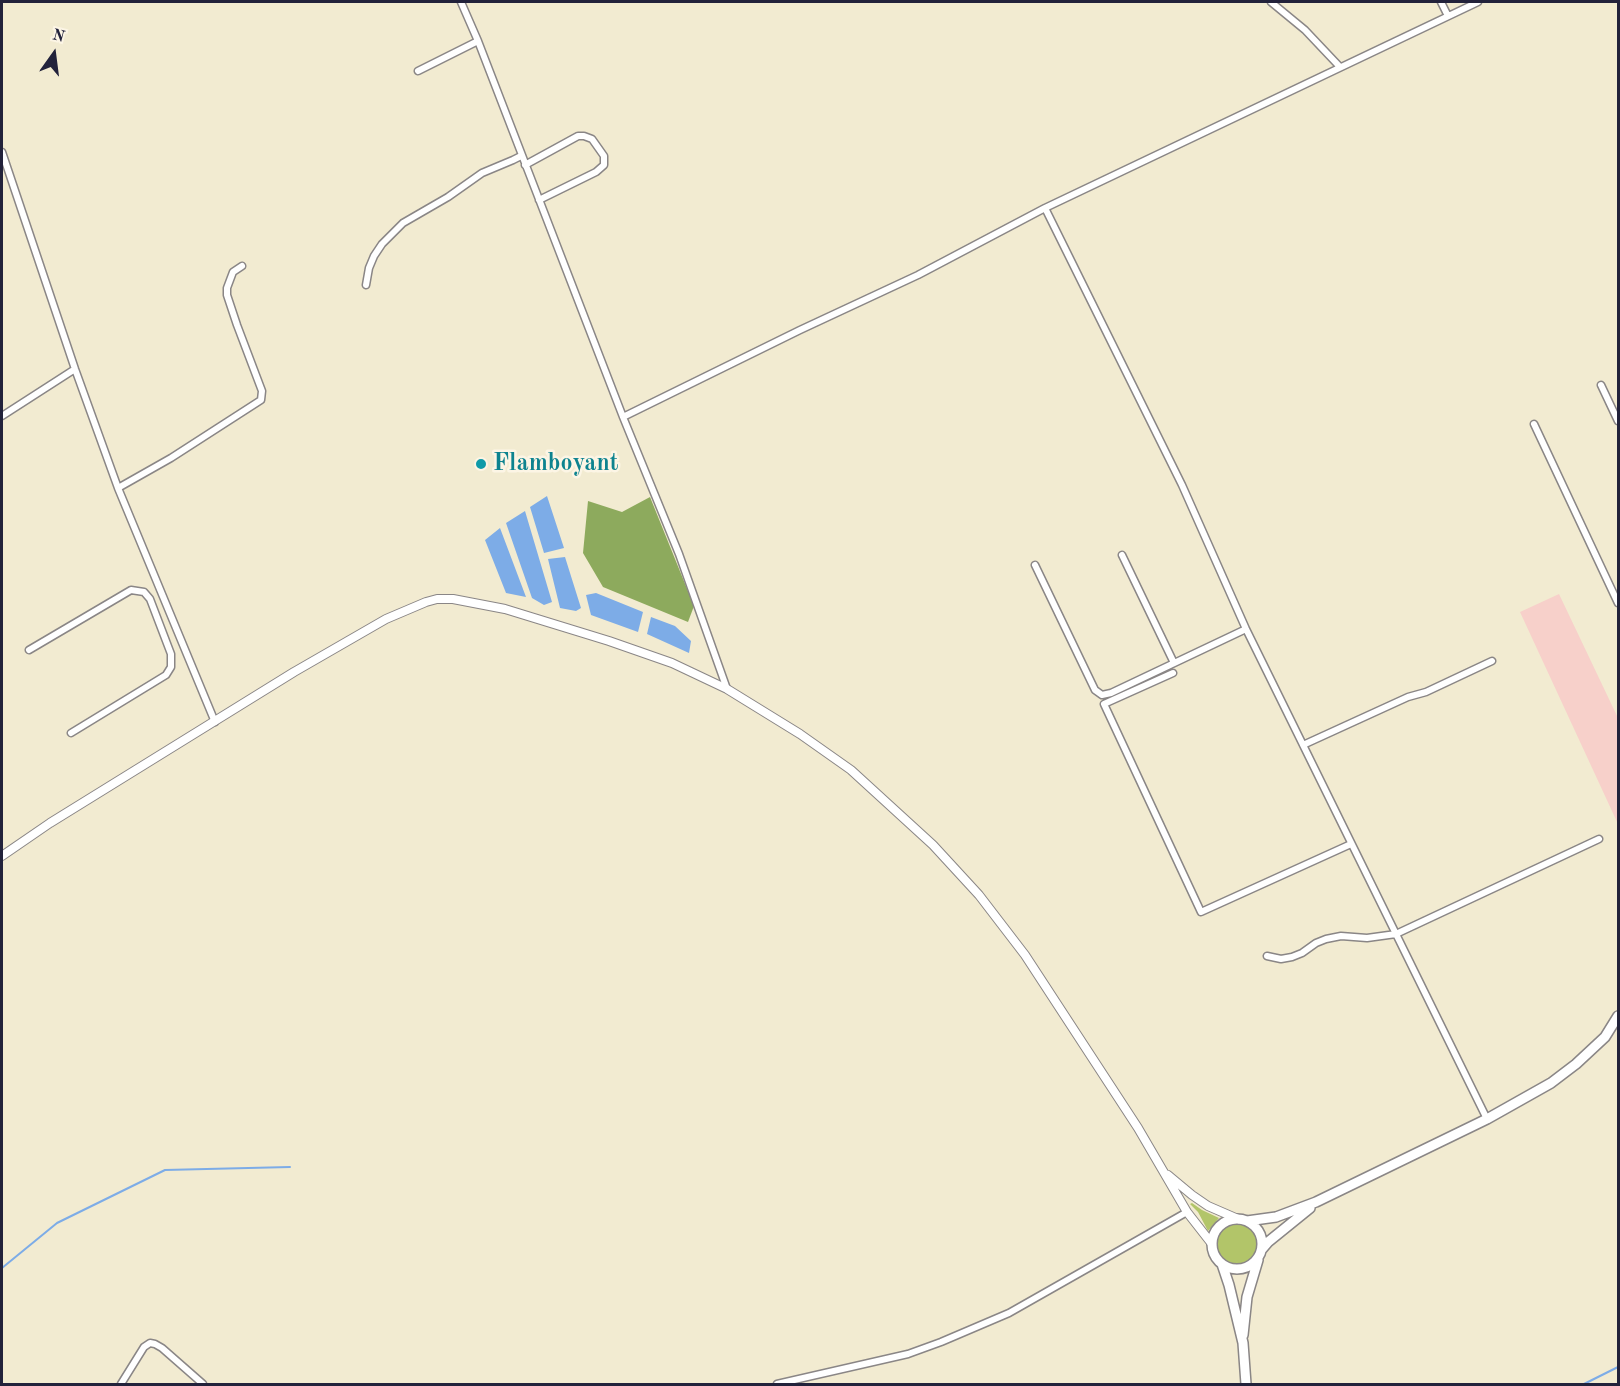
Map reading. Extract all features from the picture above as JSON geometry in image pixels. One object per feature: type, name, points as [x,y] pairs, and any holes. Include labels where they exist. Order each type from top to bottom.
[{"type":"main road","points":[[1316,1202],[1289,1224],[1253,1264],[1246,1268],[1229,1268],[1216,1258],[1212,1244],[1213,1236],[1223,1223],[1230,1220],[1276,1217],[1316,1202],[1487,1119],[1551,1083],[1576,1064],[1605,1037],[1618,1016]]},
{"type":"main road","points":[[1243,1220],[1254,1225],[1263,1240],[1247,1297],[1243,1343],[1246,1384]]},
{"type":"main road","points":[[1222,1264],[1243,1343]]},
{"type":"street","points":[[461,2],[622,417],[679,554],[727,689]]},
{"type":"street","points":[[1271,2],[1305,30],[1340,67]]},
{"type":"street","points":[[1441,2],[1448,16]]},
{"type":"street","points":[[622,417],[800,330],[918,276],[1045,208],[1478,2]]},
{"type":"street","points":[[418,71],[478,41]]},
{"type":"street","points":[[525,165],[578,136],[592,139],[604,156],[604,165],[597,172],[539,200]]},
{"type":"street","points":[[2,152],[75,369],[118,488],[214,722]]},
{"type":"street","points":[[366,285],[374,256],[382,243],[403,223],[448,197],[482,173],[521,156]]},
{"type":"street","points":[[1045,208],[1182,485],[1246,629],[1487,1119]]},
{"type":"street","points":[[118,488],[171,458],[261,400],[262,391],[227,296],[227,288],[233,272],[242,266]]},
{"type":"street","points":[[2,416],[75,369]]},
{"type":"street","points":[[1601,385],[1618,421]]},
{"type":"street","points":[[1534,424],[1618,603]]},
{"type":"street","points":[[1122,555],[1174,663]]},
{"type":"street","points":[[1035,565],[1092,684],[1097,693],[1102,695],[1111,693],[1246,629]]},
{"type":"street","points":[[29,650],[131,590],[144,592],[150,599],[171,654],[171,667],[166,675],[71,733]]},
{"type":"street","points":[[2,856],[50,823],[294,672],[386,619],[426,602],[460,600],[505,609],[609,641],[672,663],[727,689],[800,734],[851,770],[933,844],[979,895],[1025,955],[1138,1128],[1187,1212],[1212,1244]]},
{"type":"street","points":[[159,624],[173,618]]},
{"type":"street","points":[[1303,745],[1492,661]]},
{"type":"street","points":[[1173,673],[1104,704],[1201,912],[1352,844]]},
{"type":"street","points":[[1267,956],[1281,959],[1292,957],[1316,943],[1334,937],[1367,938],[1396,934],[1599,839]]},
{"type":"street","points":[[1165,1172],[1208,1206],[1243,1220]]},
{"type":"street","points":[[1187,1212],[1189,1202],[1198,1199]]},
{"type":"street","points":[[777,1384],[908,1354],[1009,1313],[1187,1212]]},
{"type":"street","points":[[121,1384],[144,1347],[150,1343],[162,1348],[203,1384]]},
{"type":"shaded area","points":[[1559,594],[1618,718],[1618,824],[1520,612]]},
{"type":"green space","points":[[650,497],[694,606],[688,622],[603,587],[583,553],[588,501],[622,512]]},
{"type":"green space","points":[[1190,1204],[1219,1218],[1208,1231],[1198,1212]]},
{"type":"green space","points":[[1237,1223],[1252,1229],[1258,1244],[1252,1259],[1237,1265],[1222,1259],[1216,1244],[1222,1229]]},
{"type":"water","points":[[547,496],[564,548],[544,553],[530,507]]},
{"type":"water","points":[[525,511],[552,602],[544,605],[532,598],[506,523]]},
{"type":"water","points":[[500,528],[526,597],[506,593],[485,540]]},
{"type":"water","points":[[565,557],[581,608],[576,611],[560,608],[548,559]]},
{"type":"water","points":[[596,593],[643,612],[638,632],[591,615],[586,595]]},
{"type":"water","points":[[651,617],[675,626],[691,641],[689,653],[647,634]]},
{"type":"waterway","points":[[2,1268],[57,1223],[165,1170],[290,1167]]},
{"type":"waterway","points":[[1584,1384],[1618,1367]]},
{"type":"place","name":"Flamboyant","points":[[481,464]]}]
